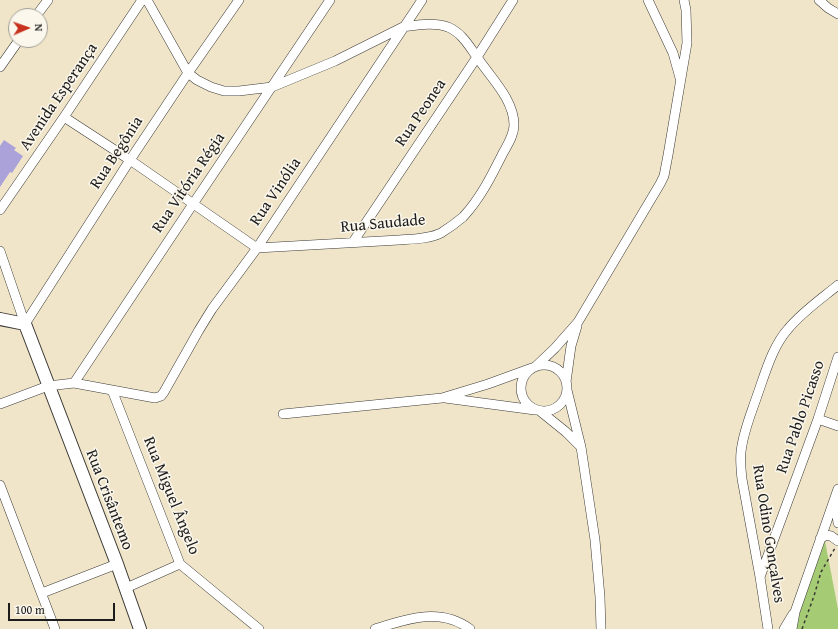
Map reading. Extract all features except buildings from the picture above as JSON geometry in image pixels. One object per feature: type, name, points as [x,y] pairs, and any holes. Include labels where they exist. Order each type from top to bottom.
[{"type":"main road","points":[[0,319],[25,324]]},
{"type":"main road","name":"Rua Crisântemo","points":[[25,324],[117,564],[139,628]]},
{"type":"street","name":"Avenida Esperança","points":[[0,210],[142,0]]},
{"type":"street","name":"Rua Saudade","points":[[147,0],[188,73],[210,87],[224,91],[239,91],[272,87],[335,61],[403,27],[433,24],[441,25],[456,31],[472,48],[476,57],[498,85],[511,110],[514,123],[512,136],[498,164],[468,211],[457,222],[439,234],[399,240],[257,248]]},
{"type":"street","name":"Rua Begônia","points":[[25,324],[130,160],[239,0]]},
{"type":"street","name":"Rua Vitória Régia","points":[[74,383],[330,0]]},
{"type":"street","name":"Rua Vinólia","points":[[112,390],[155,398],[161,396],[212,309],[257,248],[422,0]]},
{"type":"street","name":"Rua Peonea","points":[[353,242],[513,0]]},
{"type":"street","points":[[648,0],[670,45],[681,82]]},
{"type":"street","points":[[581,447],[566,432],[525,402],[522,395],[522,380],[526,374],[555,348],[578,322],[660,184],[665,172],[687,43],[684,0]]},
{"type":"street","points":[[819,0],[838,14]]},
{"type":"street","points":[[670,45],[687,43]]},
{"type":"street","points":[[0,67],[13,48]]},
{"type":"street","points":[[64,117],[130,160],[257,248]]},
{"type":"street","points":[[0,251],[25,324]]},
{"type":"street","name":"Rua Odino Gonçalves","points":[[768,629],[742,479],[741,451],[744,434],[762,382],[779,341],[795,321],[838,285]]},
{"type":"street","points":[[442,398],[546,412],[556,408],[564,401],[566,396],[571,346],[578,322]]},
{"type":"street","name":"Rua Pablo Picasso","points":[[760,577],[818,419],[838,357]]},
{"type":"street","points":[[283,414],[442,398],[488,384],[541,365],[548,365],[560,371],[564,376],[567,386],[581,447],[598,567],[601,629]]},
{"type":"street","points":[[0,404],[48,386],[74,383],[112,390]]},
{"type":"street","name":"Rua Miguel Ângelo","points":[[112,390],[180,564],[259,629]]},
{"type":"street","points":[[818,419],[838,426]]},
{"type":"street","points":[[0,485],[55,629]]},
{"type":"street","points":[[792,629],[795,612],[838,489]]},
{"type":"street","points":[[834,498],[838,522]]},
{"type":"street","points":[[820,538],[826,535],[831,536],[836,544]]},
{"type":"street","points":[[42,593],[117,564]]},
{"type":"street","points":[[126,588],[180,564]]},
{"type":"street","points":[[784,629],[795,612]]},
{"type":"street","points":[[375,629],[394,626],[413,618],[429,616],[450,618],[462,623],[470,629]]},
{"type":"path","points":[[802,629],[821,572],[836,544]]},
{"type":"green space","points":[[824,536],[838,609],[838,629],[791,629]]}]
